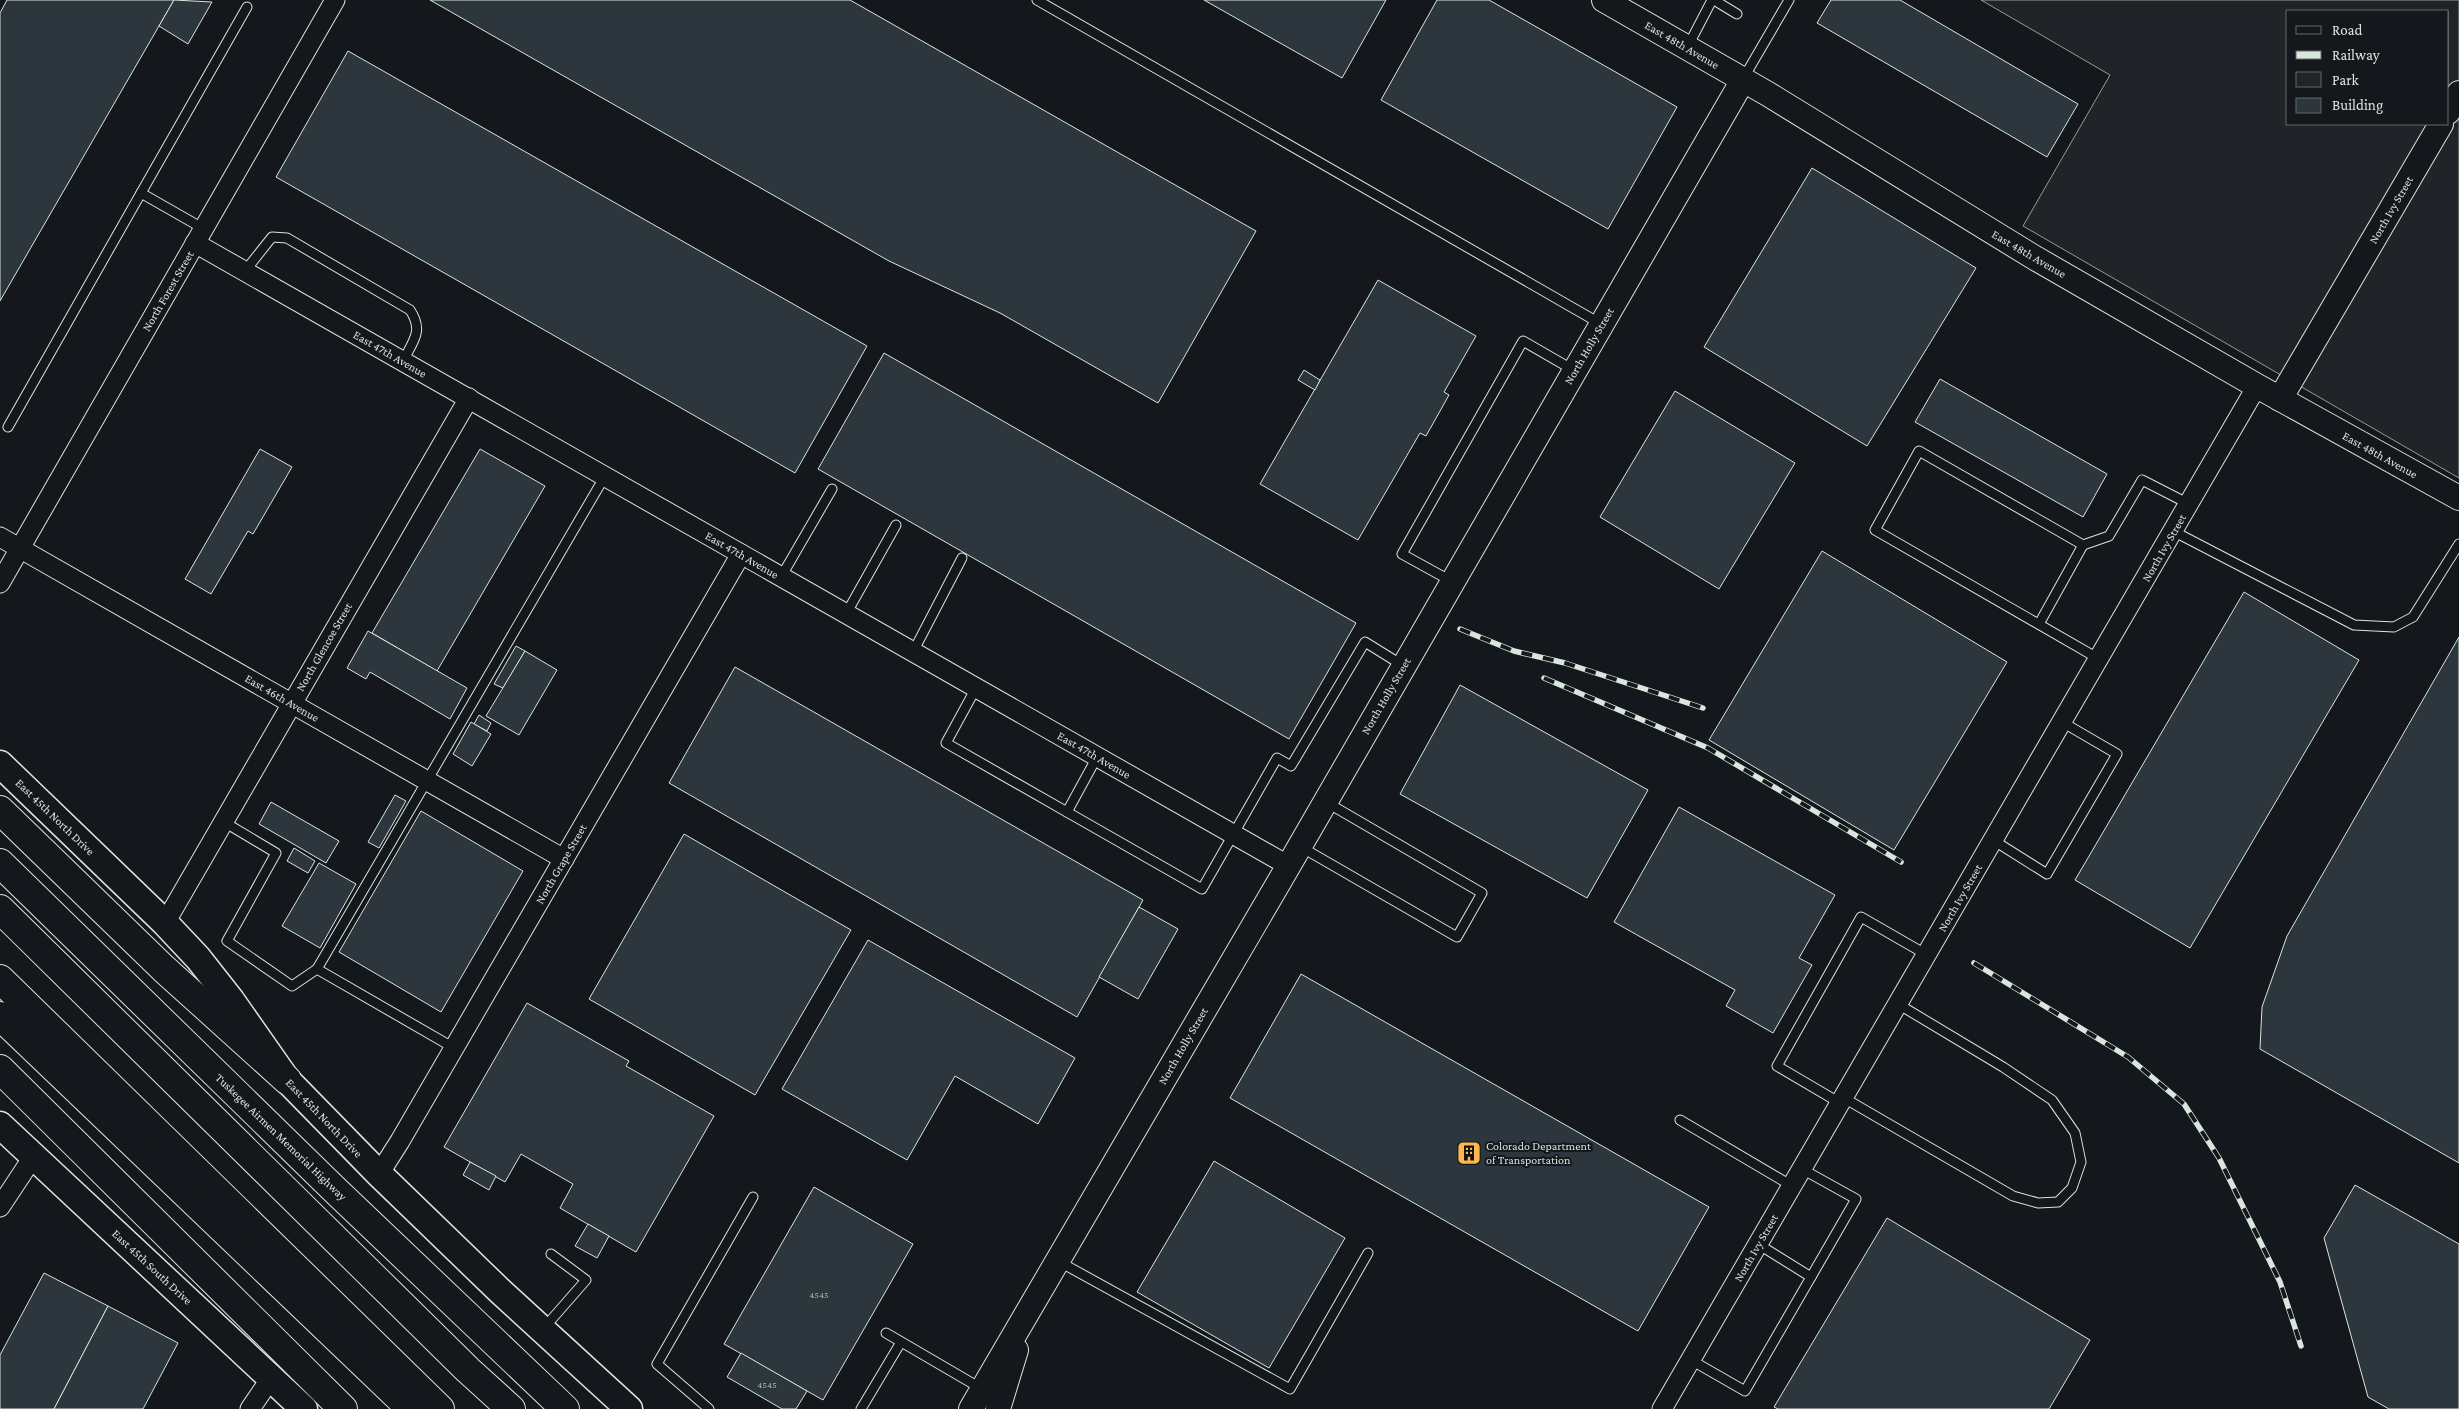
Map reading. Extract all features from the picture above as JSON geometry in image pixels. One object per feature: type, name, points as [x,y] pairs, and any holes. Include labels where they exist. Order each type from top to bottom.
[{"type":"highway","points":[[0,810],[164,969],[287,1080]]},
{"type":"highway","name":"Tuskegee Airmen Memorial Highway","points":[[0,863],[438,1290],[565,1409]]},
{"type":"highway","points":[[0,899],[438,1290]]},
{"type":"highway","points":[[0,909],[468,1370],[510,1409]]},
{"type":"highway","points":[[0,978],[440,1409]]},
{"type":"highway","points":[[0,1016],[411,1409]]},
{"type":"highway","points":[[0,1069],[343,1409]]},
{"type":"main road","name":"East 45th North Drive","points":[[0,764],[165,923],[198,958],[231,1000],[287,1080],[379,1174],[542,1330],[629,1409]]},
{"type":"main road","name":"East 45th South Drive","points":[[0,1124],[33,1157],[304,1409]]},
{"type":"street","name":"North Forest Street","points":[[0,583],[335,0]]},
{"type":"street","name":"East 48th Avenue","points":[[1604,0],[1743,80],[1976,223],[2257,386],[2459,498]]},
{"type":"street","name":"North Holly Street","points":[[977,1399],[1743,80]]},
{"type":"street","points":[[2449,110],[2459,93]]},
{"type":"street","name":"North Ivy Street","points":[[2280,399],[2440,125]]},
{"type":"street","name":"East 47th Avenue","points":[[200,236],[245,271],[1097,757],[1233,834],[1294,856]]},
{"type":"street","name":"North Ivy Street","points":[[1662,1409],[2257,386]]},
{"type":"street","name":"North Glencoe Street","points":[[165,923],[468,398]]},
{"type":"street","name":"East 46th Avenue","points":[[0,537],[564,859]]},
{"type":"street","name":"North Grape Street","points":[[379,1174],[741,554]]},
{"type":"street","points":[[0,1207],[33,1157]]},
{"type":"street","name":"North Holly Street","points":[[998,1409],[1028,1312]]},
{"type":"street","points":[[250,1409],[271,1378]]},
{"type":"lane","points":[[1037,0],[1602,324]]},
{"type":"lane","points":[[1687,47],[1713,0],[1737,14]]},
{"type":"lane","points":[[1743,80],[1789,0]]},
{"type":"lane","points":[[8,427],[247,7]]},
{"type":"lane","points":[[141,193],[200,236]]},
{"type":"lane","points":[[245,271],[272,238],[288,238],[410,310],[418,322],[417,332],[403,361]]},
{"type":"lane","points":[[1452,582],[1402,554],[1523,341],[1575,371]]},
{"type":"lane","points":[[2083,545],[1919,451],[1875,530],[2099,659]]},
{"type":"lane","points":[[224,822],[276,853],[227,941],[292,986],[317,969],[428,782],[604,476]]},
{"type":"lane","points":[[2039,624],[2083,545],[2108,536],[2142,480],[2189,504]]},
{"type":"lane","points":[[781,577],[832,489]]},
{"type":"lane","points":[[846,614],[896,525]]},
{"type":"lane","points":[[2173,531],[2354,625],[2370,626],[2394,627],[2413,617],[2459,544]]},
{"type":"lane","points":[[913,652],[962,558]]},
{"type":"lane","points":[[976,688],[946,743],[1202,889],[1277,758],[1291,766],[1365,642],[1404,666]]},
{"type":"lane","points":[[1993,840],[2047,874],[2117,754],[2062,722]]},
{"type":"lane","points":[[1067,812],[1097,757]]},
{"type":"lane","points":[[1294,856],[1458,937],[1482,893],[1325,802]]},
{"type":"lane","points":[[1898,1004],[1935,1025],[2052,1100],[2075,1133],[2081,1162],[2072,1188],[2058,1202],[2038,1203],[2014,1196],[1777,1066],[1861,917],[1927,955]]},
{"type":"lane","points":[[317,969],[454,1048]]},
{"type":"lane","points":[[1680,1120],[1792,1186]]},
{"type":"lane","points":[[1691,1360],[1745,1391],[1856,1199],[1802,1169]]},
{"type":"lane","points":[[709,1409],[657,1364],[754,1197]]},
{"type":"lane","points":[[1758,1244],[1811,1277]]},
{"type":"lane","points":[[1058,1260],[1290,1389],[1368,1253]]},
{"type":"lane","points":[[542,1330],[586,1280],[551,1254]]},
{"type":"lane","points":[[886,1333],[901,1342],[977,1399]]},
{"type":"lane","points":[[861,1409],[901,1342]]},
{"type":"green space","points":[[1981,0],[2459,0],[2459,478],[2023,226],[2110,75]]},
{"type":"building","points":[[7,0],[174,0],[0,301],[0,13]]},
{"type":"building","points":[[174,0],[212,2],[188,44],[159,26]]},
{"type":"building","points":[[430,0],[850,0],[1256,231],[1158,403],[1000,313],[889,261]]},
{"type":"building","points":[[1204,0],[1386,0],[1342,78]]},
{"type":"building","points":[[1437,0],[1489,0],[1677,107],[1608,229],[1381,100]]},
{"type":"building","points":[[1831,0],[1900,0],[2078,104],[2047,157],[1817,23]]},
{"type":"building","points":[[348,51],[867,346],[795,473],[276,177]]},
{"type":"building","points":[[1812,168],[1976,268],[1867,446],[1704,347]]},
{"type":"building","points":[[1378,280],[1476,336],[1444,392],[1449,395],[1426,436],[1420,433],[1358,540],[1260,484]]},
{"type":"building","points":[[884,353],[1356,623],[1289,739],[818,469]]},
{"type":"building","points":[[1304,370],[1320,380],[1315,390],[1298,380]]},
{"type":"building","points":[[1940,379],[2107,474],[2083,517],[1915,422]]},
{"type":"building","points":[[1675,391],[1795,463],[1719,589],[1600,517]]},
{"type":"building","points":[[260,449],[292,467],[253,534],[248,531],[211,594],[185,579]]},
{"type":"building","points":[[480,449],[545,486],[437,671],[372,633]]},
{"type":"building","points":[[1822,551],[2007,662],[1894,850],[1709,740]]},
{"type":"building","points":[[2244,592],[2359,660],[2190,948],[2075,880]]},
{"type":"building","points":[[368,631],[467,688],[450,719],[370,672],[366,679],[347,668]]},
{"type":"building","points":[[2459,637],[2459,1163],[2260,1049],[2262,1007],[2287,936]]},
{"type":"building","points":[[516,646],[525,651],[503,688],[494,684]]},
{"type":"building","points":[[525,651],[557,670],[519,735],[486,716]]},
{"type":"building","points":[[735,667],[1143,900],[1077,1017],[669,783]]},
{"type":"building","points":[[1460,685],[1648,790],[1587,898],[1400,794]]},
{"type":"building","points":[[479,715],[491,723],[487,731],[474,724]]},
{"type":"building","points":[[471,722],[491,734],[472,766],[453,754]]},
{"type":"building","points":[[395,795],[406,801],[379,848],[368,842]]},
{"type":"building","points":[[271,802],[339,841],[326,863],[259,824]]},
{"type":"building","points":[[1679,807],[1835,895],[1799,958],[1812,965],[1773,1033],[1726,1006],[1735,990],[1614,922]]},
{"type":"building","points":[[421,811],[523,871],[441,1012],[339,952]]},
{"type":"building","points":[[684,834],[851,930],[755,1095],[589,999]]},
{"type":"building","points":[[294,848],[315,861],[308,873],[287,861]]},
{"type":"building","points":[[319,863],[356,884],[320,948],[282,926]]},
{"type":"building","points":[[1139,907],[1178,929],[1138,999],[1099,977]]},
{"type":"building","points":[[868,940],[1075,1058],[1038,1124],[955,1076],[907,1160],[782,1089]]},
{"type":"building","name":"Colorado Department of Transportation","points":[[1301,974],[1709,1207],[1638,1331],[1230,1098]]},
{"type":"building","points":[[527,1003],[629,1061],[626,1066],[714,1116],[636,1252],[560,1208],[573,1184],[521,1154],[505,1182],[444,1147]]},
{"type":"building","points":[[1214,1161],[1345,1238],[1269,1368],[1137,1292]]},
{"type":"building","points":[[470,1162],[496,1176],[489,1190],[463,1175]]},
{"type":"building","points":[[2355,1185],[2459,1244],[2459,1409],[2389,1409],[2368,1397],[2324,1238]]},
{"type":"building","points":[[814,1187],[913,1244],[823,1400],[724,1344]]},
{"type":"building","points":[[1887,1218],[2090,1340],[2049,1409],[1778,1409],[1774,1407]]},
{"type":"building","points":[[588,1224],[609,1236],[597,1258],[575,1246]]},
{"type":"building","points":[[44,1273],[108,1306],[54,1409],[0,1409],[0,1355]]},
{"type":"building","points":[[108,1306],[178,1343],[143,1409],[54,1409]]},
{"type":"building","points":[[741,1353],[807,1391],[796,1409],[782,1409],[727,1377]]},
{"type":"railway","points":[[1460,629],[1514,651],[1565,663],[1703,708]]},
{"type":"railway","points":[[1544,678],[1708,748],[1901,862]]},
{"type":"railway","points":[[1974,963],[2128,1057],[2184,1104],[2219,1158],[2280,1282],[2301,1346]]},
{"type":"place","name":"Colorado Department of Transportation","points":[[1469,1153]]}]
